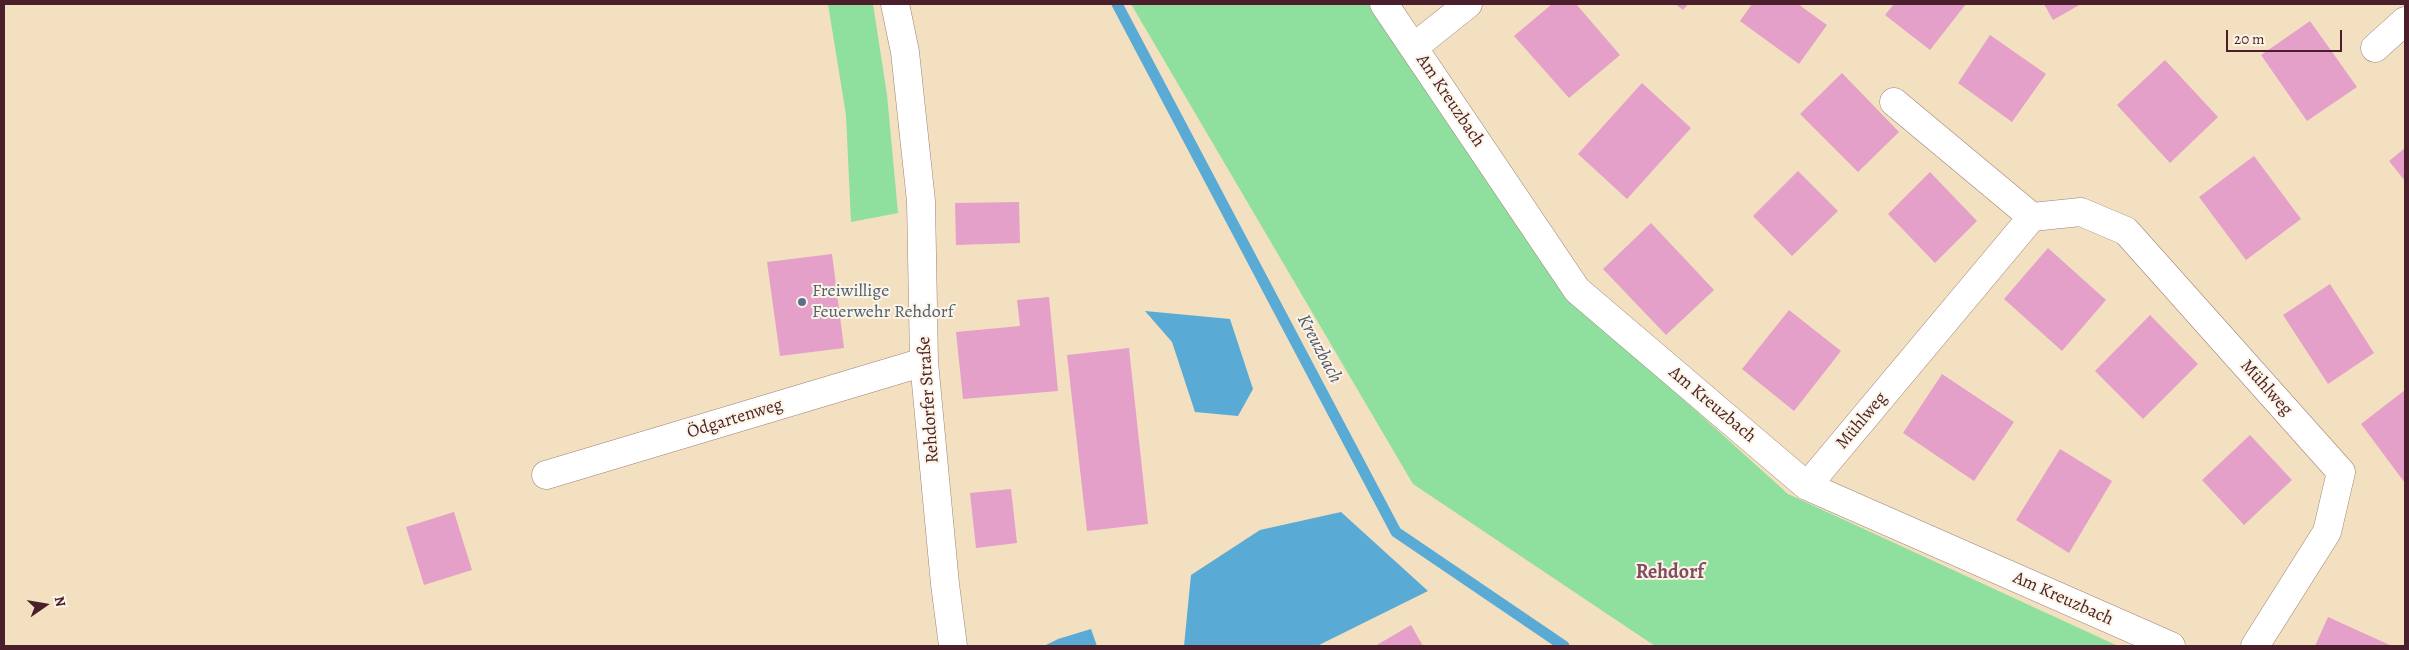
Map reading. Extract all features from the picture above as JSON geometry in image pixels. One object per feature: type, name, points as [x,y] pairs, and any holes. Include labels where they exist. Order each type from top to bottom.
[{"type":"street","name":"Rehdorfer Straße","points":[[895,4],[905,52],[921,201],[924,362],[945,584],[953,646]]},
{"type":"street","name":"Am Kreuzbach","points":[[1384,4],[1577,290],[1807,486],[2171,646]]},
{"type":"street","points":[[1414,48],[1468,4]]},
{"type":"street","points":[[2375,48],[2405,21]]},
{"type":"street","points":[[1894,102],[2032,217]]},
{"type":"street","name":"Mühlweg","points":[[1807,486],[2032,217],[2081,212],[2126,231],[2341,472],[2327,532],[2255,646]]},
{"type":"street","name":"Ödgartenweg","points":[[546,475],[924,362]]},
{"type":"green space","points":[[828,4],[873,4],[887,95],[898,213],[851,222],[846,115]]},
{"type":"green space","points":[[1131,4],[1371,4],[1578,304],[1788,494],[2118,646],[1655,646],[1413,484]]},
{"type":"water","points":[[1145,311],[1230,319],[1253,389],[1238,416],[1195,412],[1172,342]]},
{"type":"water","points":[[1341,512],[1428,591],[1317,646],[1184,646],[1191,575],[1260,530]]},
{"type":"water","points":[[1091,629],[1097,646],[1044,646],[1058,639]]},
{"type":"building","points":[[1552,4],[1576,4],[1620,55],[1569,98],[1514,36]]},
{"type":"building","points":[[1675,4],[1688,4],[1683,10]]},
{"type":"building","points":[[1752,4],[1798,4],[1827,25],[1799,64],[1740,21]]},
{"type":"building","points":[[1894,4],[1966,4],[1930,50],[1885,15]]},
{"type":"building","points":[[2044,4],[2081,4],[2053,20]]},
{"type":"building","points":[[2310,21],[2357,87],[2307,121],[2261,55]]},
{"type":"building","points":[[1990,35],[2046,74],[2012,122],[1958,83]]},
{"type":"building","points":[[2165,60],[2218,117],[2170,163],[2117,105]]},
{"type":"building","points":[[1842,73],[1899,132],[1858,172],[1800,114]]},
{"type":"building","points":[[1642,83],[1691,128],[1627,199],[1578,154]]},
{"type":"building","points":[[2405,148],[2405,181],[2389,161]]},
{"type":"building","points":[[2254,156],[2301,219],[2246,260],[2199,197]]},
{"type":"building","points":[[1798,171],[1838,211],[1792,256],[1753,216]]},
{"type":"building","points":[[1930,172],[1977,221],[1935,263],[1888,214]]},
{"type":"building","points":[[1019,202],[1020,243],[956,245],[955,203]]},
{"type":"building","points":[[1651,223],[1714,290],[1666,335],[1603,269]]},
{"type":"building","points":[[2048,248],[2106,300],[2062,351],[2004,299]]},
{"type":"building","points":[[832,254],[844,348],[780,356],[767,262]]},
{"type":"building","points":[[2330,284],[2374,353],[2328,384],[2283,315]]},
{"type":"building","points":[[1049,297],[1058,391],[963,399],[956,332],[1020,326],[1017,300]]},
{"type":"building","points":[[1789,310],[1841,351],[1794,411],[1742,369]]},
{"type":"building","points":[[2150,315],[2198,364],[2143,419],[2095,371]]},
{"type":"building","points":[[1129,348],[1148,524],[1087,531],[1067,355]]},
{"type":"building","points":[[1942,374],[2014,422],[1974,481],[1903,433]]},
{"type":"building","points":[[2405,390],[2405,483],[2361,424]]},
{"type":"building","points":[[2250,435],[2292,480],[2244,525],[2202,480]]},
{"type":"building","points":[[2060,449],[2112,481],[2069,553],[2016,520]]},
{"type":"building","points":[[1011,489],[1017,543],[976,548],[970,493]]},
{"type":"building","points":[[454,512],[472,570],[424,585],[406,527]]},
{"type":"building","points":[[2328,617],[2392,646],[2315,646]]},
{"type":"building","points":[[1411,625],[1423,646],[1375,646]]},
{"type":"waterway","name":"Kreuzbach","points":[[1117,4],[1396,532],[1564,646]]},
{"type":"place","name":"Freiwillige Feuerwehr Rehdorf","points":[[802,302]]},
{"type":"district","name":"Rehdorf","points":[[1670,573]]}]
